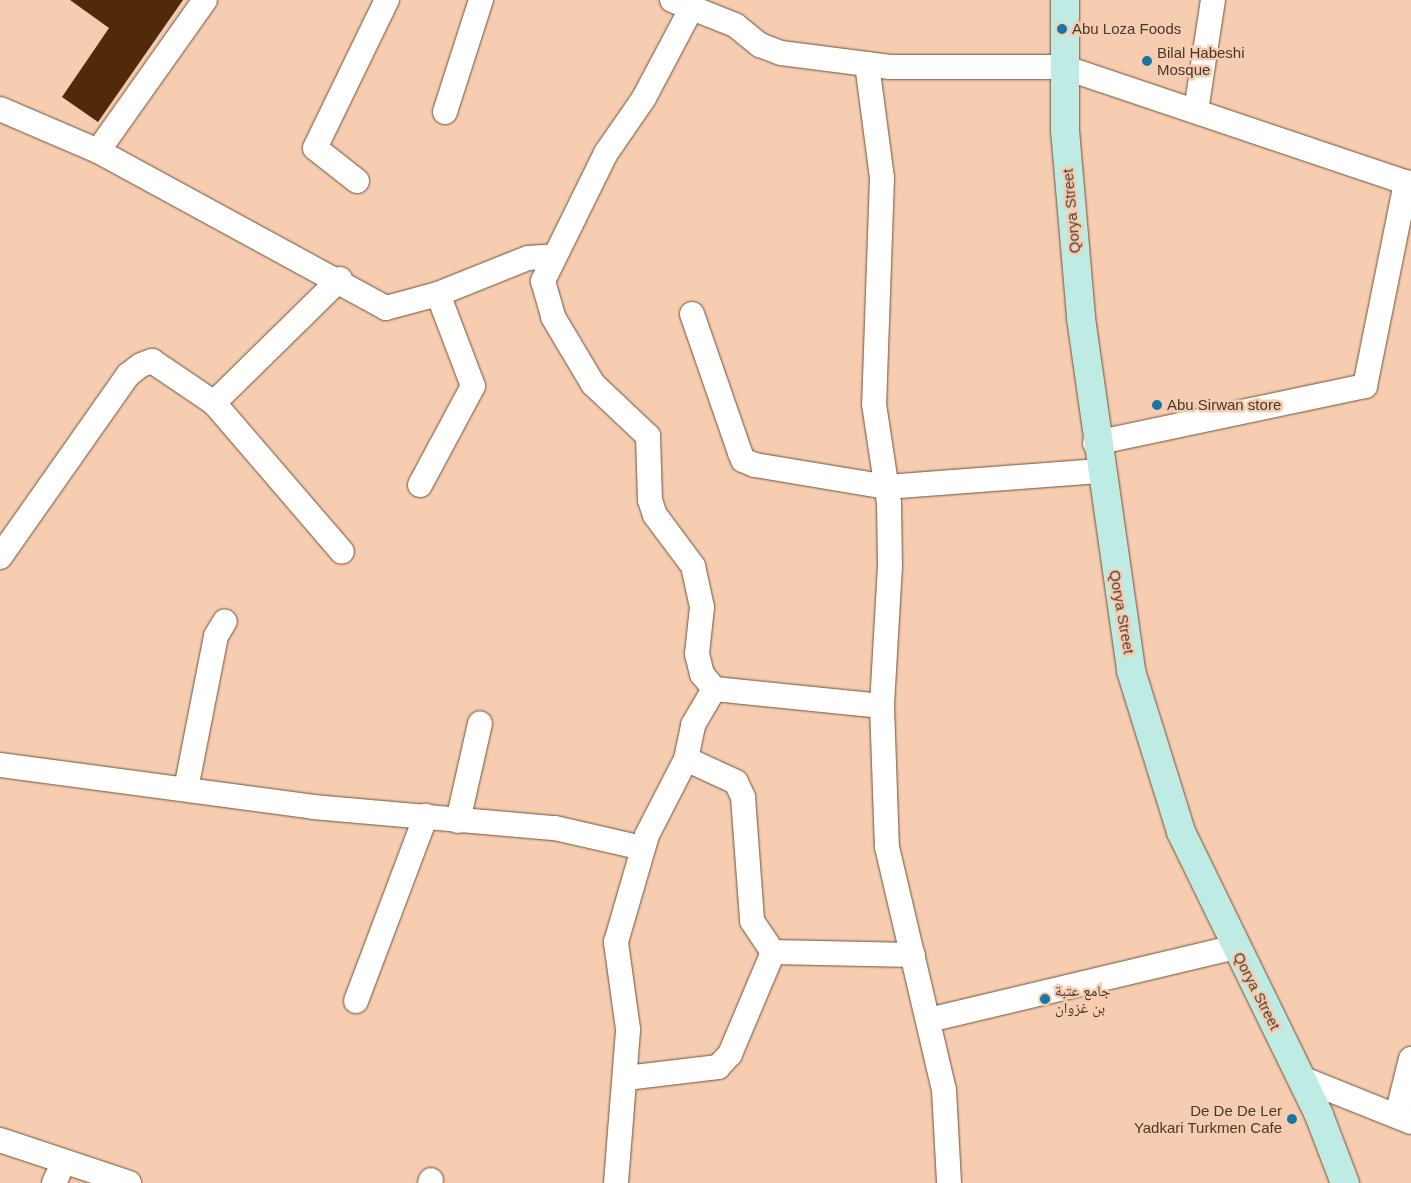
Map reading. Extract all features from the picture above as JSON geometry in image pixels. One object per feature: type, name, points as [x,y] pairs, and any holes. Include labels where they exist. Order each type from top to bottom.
[{"type":"street","points":[[98,151],[205,0]]},
{"type":"street","points":[[357,181],[315,148],[387,0]]},
{"type":"street","points":[[446,112],[481,0]]},
{"type":"street","name":"Qorya Street","points":[[1065,0],[1063,67],[1071,203],[1095,444],[1132,670],[1145,725],[1181,832],[1235,947],[1301,1078],[1345,1183]]},
{"type":"street","points":[[1196,110],[1213,0]]},
{"type":"street","points":[[882,706],[714,689],[702,674],[697,654],[702,607],[693,566],[678,540],[655,515],[650,500],[648,436],[593,384],[553,317],[543,281],[606,153],[644,98],[681,5],[735,25],[760,45],[781,53],[867,64],[1063,67],[1196,110],[1408,183],[1366,386],[1095,444]]},
{"type":"street","points":[[867,64],[882,178],[874,404],[886,487],[890,566],[882,706],[887,847],[944,1090],[949,1183]]},
{"type":"street","points":[[0,109],[98,151],[340,279],[386,308],[438,294],[528,258],[554,256]]},
{"type":"street","points":[[214,403],[340,279]]},
{"type":"street","points":[[420,485],[472,386],[438,294]]},
{"type":"street","points":[[692,314],[743,460],[886,487],[1100,471]]},
{"type":"street","points":[[0,557],[134,370],[152,361],[214,403],[342,552]]},
{"type":"street","points":[[186,789],[216,636],[225,621]]},
{"type":"street","points":[[616,1183],[626,1078],[628,1029],[616,942],[642,848],[664,796],[686,759],[693,725],[714,689]]},
{"type":"street","points":[[458,821],[480,723]]},
{"type":"street","points":[[686,759],[736,782],[743,797],[752,921],[774,952]]},
{"type":"street","points":[[0,766],[313,806],[426,816],[458,821],[554,828],[642,848]]},
{"type":"street","points":[[356,1001],[426,816]]},
{"type":"street","points":[[929,1020],[1235,947]]},
{"type":"street","points":[[774,952],[913,955]]},
{"type":"street","points":[[626,1078],[718,1067],[730,1054],[774,952]]},
{"type":"street","points":[[1301,1078],[1404,1119],[1411,1059]]},
{"type":"street","points":[[0,1140],[129,1183]]},
{"type":"street","points":[[54,1183],[64,1162]]},
{"type":"building","points":[[70,0],[183,0],[98,122],[62,97],[109,28]]},
{"type":"place","name":"Abu Loza Foods","points":[[1062,29]]},
{"type":"place","name":"Bilal Habeshi Mosque","points":[[1147,61]]},
{"type":"place","name":"Abu Sirwan store","points":[[1157,405]]},
{"type":"place","name":"جامع عتبة بن غزوان","points":[[1045,999]]},
{"type":"place","name":"De De De Ler Yadkari Turkmen Cafe","points":[[1292,1119]]}]
